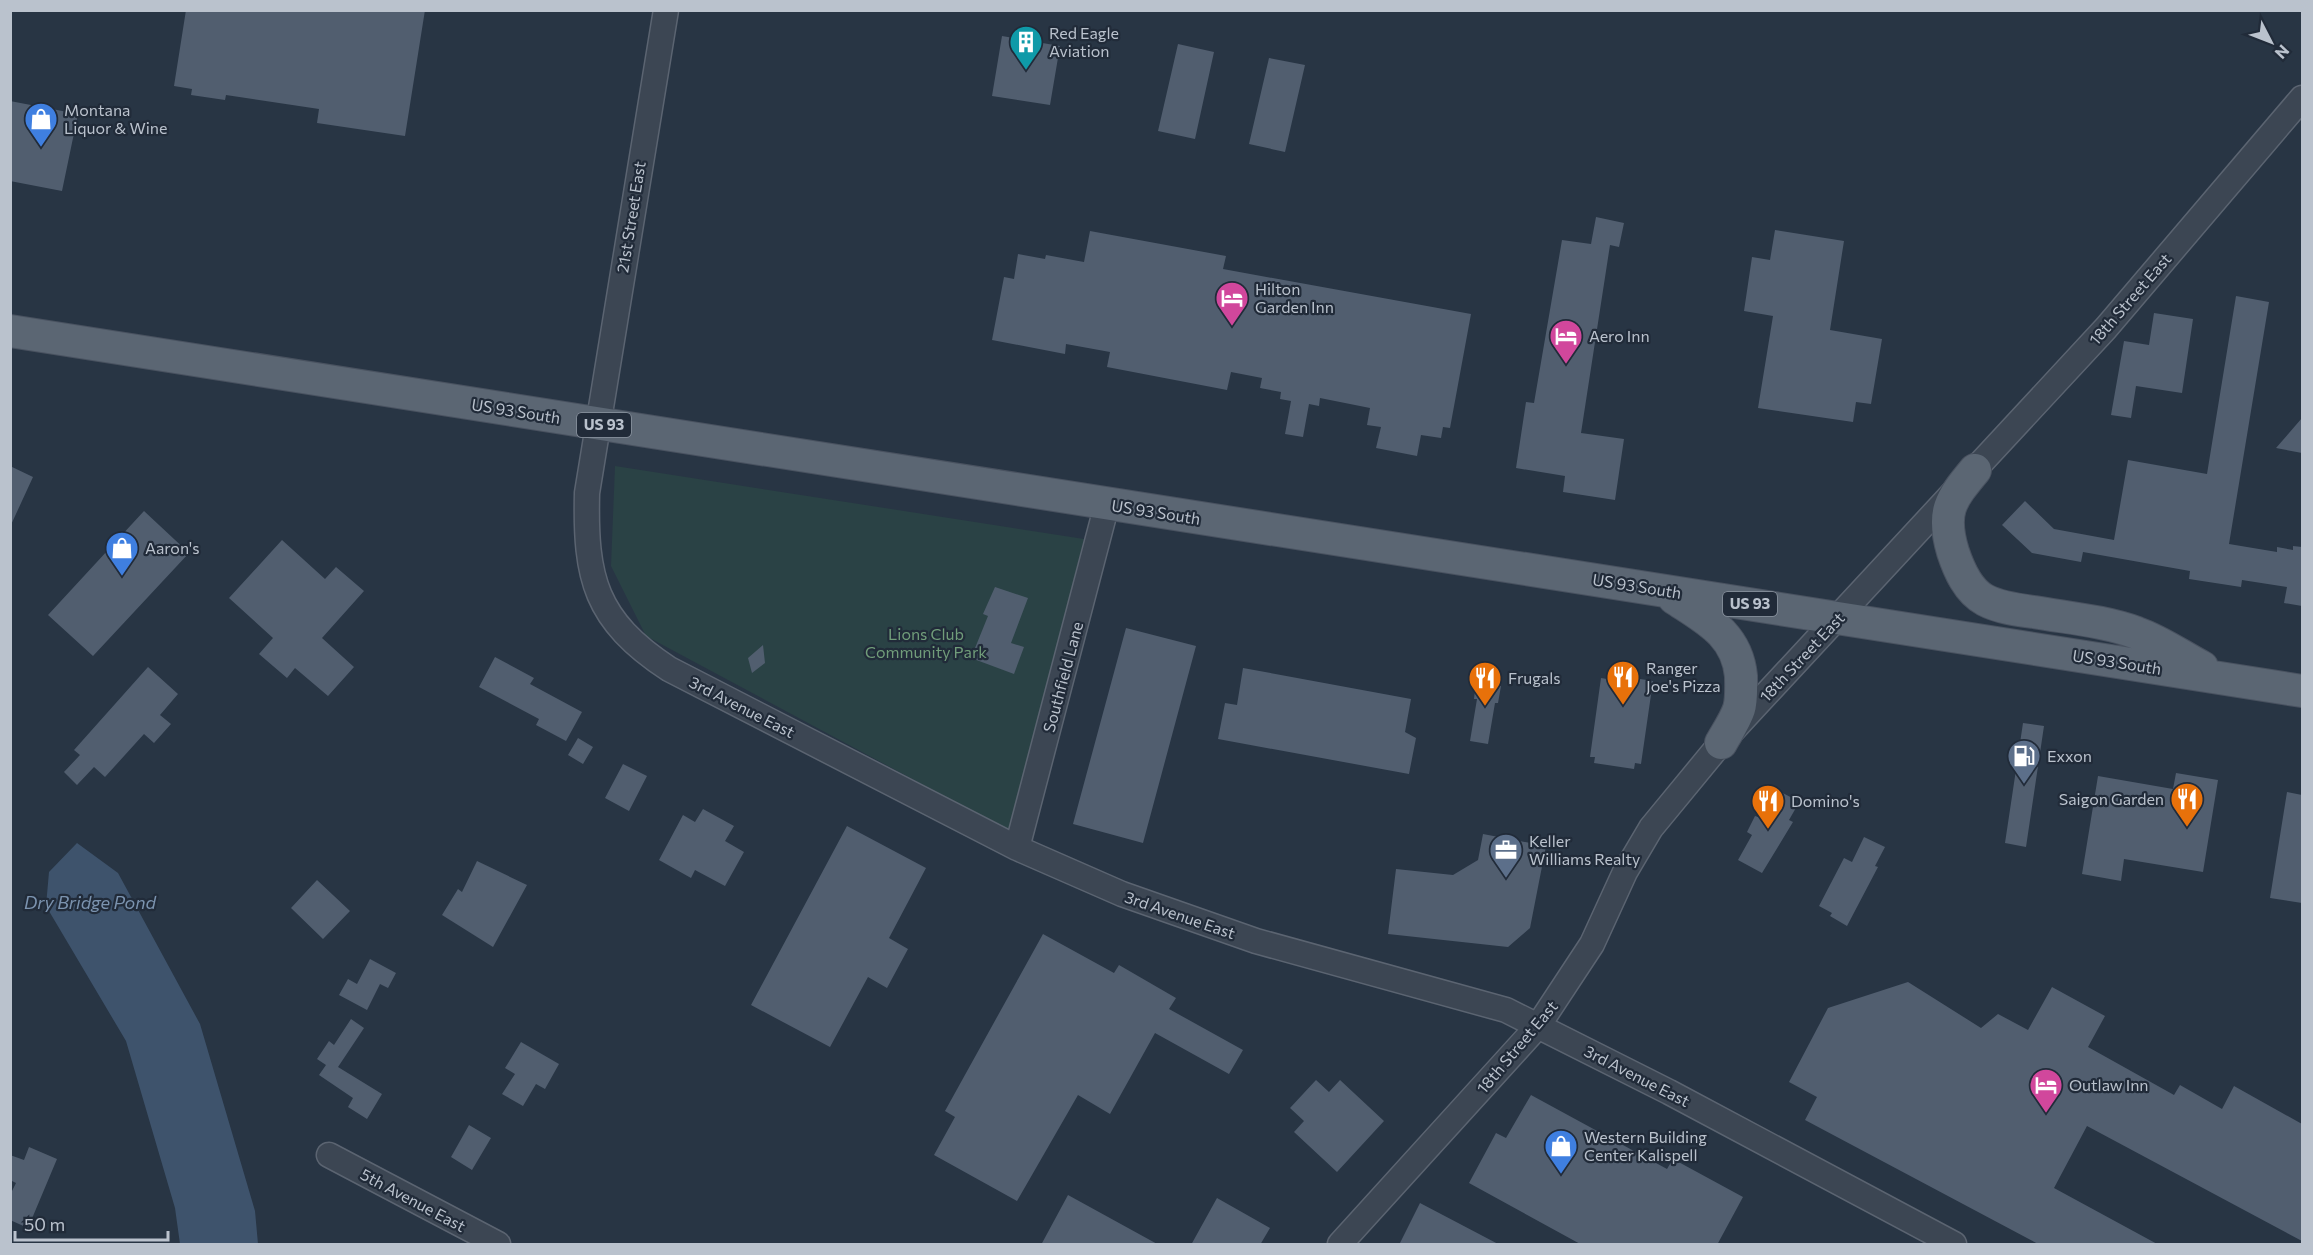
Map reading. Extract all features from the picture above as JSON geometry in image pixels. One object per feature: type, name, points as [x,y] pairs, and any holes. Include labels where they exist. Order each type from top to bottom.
[{"type":"main road","name":"US 93 South","points":[[10,331],[2302,691]]},
{"type":"main road","points":[[1975,470],[1954,496],[1947,514],[1947,532],[1960,571],[1970,586],[1985,600],[2012,608],[2102,623],[2138,633],[2224,679]]},
{"type":"main road","points":[[1660,590],[1711,621],[1729,638],[1739,661],[1741,685],[1739,709],[1721,743]]},
{"type":"street","name":"21st Street East","points":[[600,424],[636,184],[666,10]]},
{"type":"street","name":"18th Street East","points":[[1340,1245],[1538,1026],[1592,944],[1625,872],[1651,828],[1721,743],[2106,328],[2302,98]]},
{"type":"street","name":"3rd Avenue East","points":[[600,424],[587,493],[586,541],[590,572],[603,604],[622,632],[641,650],[669,669],[1017,848],[1122,894],[1226,932],[1506,1010],[1669,1092],[1954,1245]]},
{"type":"street","name":"Southfield Lane","points":[[1017,848],[1107,504]]},
{"type":"street","name":"5th Avenue East","points":[[329,1155],[498,1245]]},
{"type":"green space","name":"Lions Club Community Park","points":[[615,466],[1084,539],[1011,832],[646,636],[611,566]]},
{"type":"water","name":"Dry Bridge Pond","points":[[77,843],[118,873],[200,1024],[255,1211],[258,1244],[180,1244],[175,1208],[126,1041],[46,906],[49,872]]},
{"type":"building","points":[[186,10],[425,10],[405,136],[317,123],[319,109],[226,95],[225,100],[191,95],[192,89],[174,86]]},
{"type":"building","name":"Red Eagle Aviation","points":[[1002,36],[1060,46],[1050,105],[992,96]]},
{"type":"building","points":[[1178,44],[1214,52],[1195,139],[1158,131]]},
{"type":"building","points":[[1269,58],[1305,65],[1285,152],[1249,144]]},
{"type":"building","name":"Montana Liquor & Wine","points":[[10,101],[78,114],[62,191],[10,181]]},
{"type":"building","name":"Aero Inn","points":[[1596,217],[1624,223],[1619,247],[1610,245],[1581,433],[1624,439],[1615,500],[1563,492],[1565,476],[1516,468],[1526,402],[1534,403],[1562,240],[1591,244]]},
{"type":"building","points":[[1775,230],[1844,241],[1830,330],[1882,339],[1871,404],[1856,402],[1853,422],[1758,408],[1773,316],[1744,311],[1752,257],[1770,260]]},
{"type":"building","name":"Hilton Garden Inn","points":[[1090,231],[1226,256],[1223,269],[1471,314],[1450,428],[1443,427],[1441,438],[1421,435],[1417,456],[1376,448],[1381,427],[1367,425],[1370,408],[1320,398],[1319,406],[1309,404],[1303,437],[1285,434],[1291,401],[1280,399],[1281,392],[1260,388],[1262,378],[1231,372],[1227,390],[1107,367],[1110,352],[1066,344],[1065,354],[992,340],[1004,277],[1014,279],[1018,254],[1045,259],[1046,255],[1084,262]]},
{"type":"building","points":[[2236,296],[2269,302],[2229,544],[2277,552],[2277,547],[2293,550],[2293,546],[2302,547],[2302,606],[2284,603],[2287,587],[2242,580],[2241,587],[2189,579],[2190,571],[2083,552],[2081,562],[2032,553],[2002,525],[2025,501],[2054,529],[2114,540],[2128,460],[2207,474]]},
{"type":"building","points":[[2154,313],[2193,319],[2182,393],[2136,386],[2131,418],[2111,415],[2124,341],[2149,345]]},
{"type":"building","points":[[2302,418],[2302,453],[2276,448]]},
{"type":"building","points":[[10,466],[33,477],[10,527]]},
{"type":"building","points":[[144,511],[189,553],[93,656],[48,615]]},
{"type":"building","points":[[282,540],[325,579],[336,567],[364,591],[322,638],[354,667],[328,696],[295,668],[287,678],[259,654],[273,638],[229,598]]},
{"type":"building","points":[[995,587],[1028,598],[1011,643],[1024,647],[1014,674],[971,658],[988,616],[983,614]]},
{"type":"building","points":[[1126,628],[1196,646],[1143,843],[1073,824]]},
{"type":"building","points":[[763,645],[765,663],[752,673],[748,658]]},
{"type":"building","points":[[495,657],[534,678],[530,684],[582,712],[566,741],[536,725],[539,719],[479,687]]},
{"type":"building","points":[[148,667],[178,694],[160,715],[171,724],[154,743],[144,734],[105,777],[94,767],[77,785],[64,772],[80,755],[74,750]]},
{"type":"building","points":[[1243,668],[1411,699],[1405,732],[1416,738],[1409,774],[1218,739],[1225,703],[1237,705]]},
{"type":"building","points":[[1608,674],[1653,681],[1641,764],[1635,763],[1634,769],[1594,763],[1595,757],[1590,757],[1601,678],[1607,679]]},
{"type":"building","points":[[1476,682],[1501,686],[1498,703],[1495,703],[1488,744],[1470,741],[1477,699],[1474,699]]},
{"type":"building","points":[[2023,723],[2044,726],[2026,847],[2005,843]]},
{"type":"building","points":[[578,738],[593,747],[583,764],[568,755]]},
{"type":"building","points":[[623,764],[647,776],[629,811],[605,798]]},
{"type":"building","points":[[2176,773],[2218,780],[2203,872],[2124,859],[2121,881],[2082,874],[2098,776],[2173,789]]},
{"type":"building","points":[[1777,790],[1796,800],[1794,804],[1797,806],[1789,820],[1793,822],[1762,873],[1738,860],[1752,835],[1747,832],[1755,816],[1758,817],[1771,792],[1775,794]]},
{"type":"building","points":[[2287,792],[2302,795],[2302,903],[2270,898]]},
{"type":"building","points":[[703,809],[734,826],[725,841],[744,852],[725,886],[695,870],[691,878],[659,860],[683,815],[695,822]]},
{"type":"building","points":[[847,826],[926,868],[889,938],[908,949],[887,988],[868,977],[830,1047],[751,1005]]},
{"type":"building","points":[[1483,834],[1546,846],[1530,928],[1508,947],[1388,934],[1396,869],[1453,875],[1478,860]]},
{"type":"building","points":[[1864,837],[1885,847],[1875,866],[1878,867],[1847,926],[1830,916],[1832,913],[1819,906],[1844,858],[1852,862]]},
{"type":"building","points":[[477,861],[527,885],[493,947],[442,915],[458,889],[462,892]]},
{"type":"building","points":[[317,880],[350,911],[323,939],[291,908]]},
{"type":"building","points":[[1043,934],[1114,973],[1119,965],[1176,998],[1169,1009],[1243,1050],[1229,1074],[1155,1033],[1110,1114],[1078,1095],[1017,1201],[934,1155],[955,1117],[945,1111]]},
{"type":"building","points":[[370,959],[396,973],[388,988],[380,984],[367,1010],[339,995],[348,979],[357,984]]},
{"type":"building","name":"Outlaw Inn","points":[[1908,982],[1981,1028],[1998,1014],[2028,1030],[2052,987],[2105,1016],[2088,1047],[2174,1095],[2180,1085],[2222,1109],[2234,1086],[2302,1124],[2302,1241],[2087,1126],[2054,1188],[2159,1245],[2040,1245],[1805,1120],[1817,1097],[1789,1082],[1828,1008]]},
{"type":"building","points":[[351,1019],[364,1028],[338,1067],[382,1094],[367,1119],[348,1107],[353,1098],[319,1075],[326,1065],[317,1059],[329,1041],[334,1045]]},
{"type":"building","points":[[521,1042],[559,1064],[545,1089],[536,1084],[523,1106],[502,1094],[515,1074],[505,1068]]},
{"type":"building","points":[[1316,1080],[1329,1092],[1340,1080],[1384,1121],[1337,1172],[1294,1132],[1304,1121],[1290,1108]]},
{"type":"building","points":[[1531,1095],[1667,1169],[1673,1159],[1743,1197],[1717,1245],[1582,1245],[1469,1183],[1496,1133],[1506,1138]]},
{"type":"building","points":[[469,1125],[491,1138],[472,1170],[451,1157]]},
{"type":"building","points":[[29,1147],[57,1159],[28,1228],[10,1220],[10,1195],[16,1183],[10,1180],[10,1155],[24,1160]]},
{"type":"building","points":[[1068,1195],[1159,1245],[1041,1245]]},
{"type":"building","points":[[1217,1198],[1270,1228],[1260,1245],[1191,1245]]},
{"type":"building","points":[[1420,1203],[1500,1245],[1399,1245]]},
{"type":"place","name":"Red Eagle Aviation","points":[[1026,71]]},
{"type":"place","name":"Montana Liquor & Wine","points":[[41,148]]},
{"type":"place","name":"Hilton Garden Inn","points":[[1232,327]]},
{"type":"place","name":"Aero Inn","points":[[1566,365]]},
{"type":"place","name":"Aaron's","points":[[122,577]]},
{"type":"place","name":"Ranger Joe's Pizza","points":[[1623,706]]},
{"type":"place","name":"Frugals","points":[[1485,707]]},
{"type":"place","name":"Exxon","points":[[2024,785]]},
{"type":"place","name":"Saigon Garden","points":[[2187,828]]},
{"type":"place","name":"Domino's","points":[[1768,830]]},
{"type":"place","name":"Keller Williams Realty","points":[[1506,879]]},
{"type":"place","name":"Outlaw Inn","points":[[2046,1114]]},
{"type":"place","name":"Western Building Center Kalispell","points":[[1561,1175]]}]
